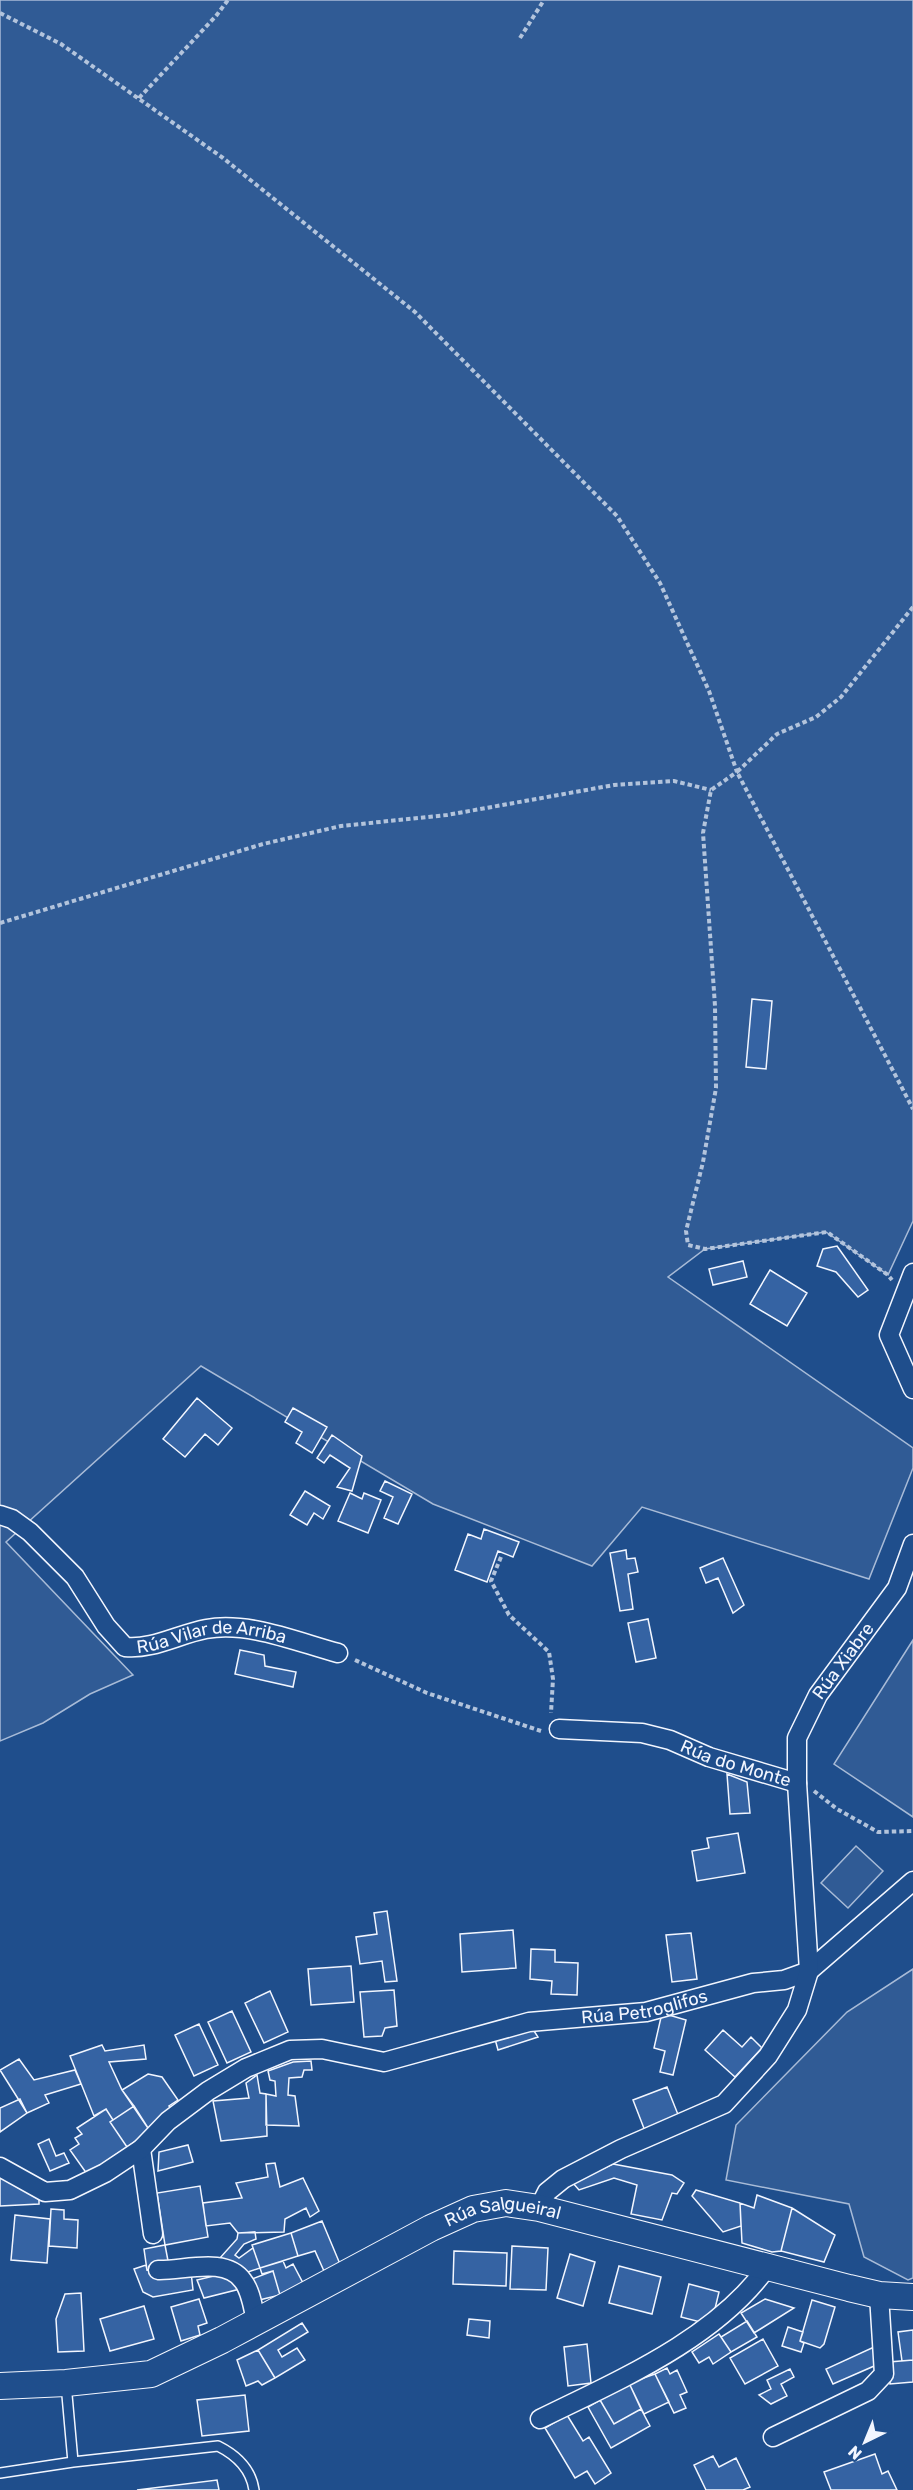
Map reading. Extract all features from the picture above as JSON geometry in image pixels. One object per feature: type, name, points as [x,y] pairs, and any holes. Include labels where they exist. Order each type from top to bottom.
[{"type":"street","points":[[913,1273],[890,1335],[913,1389]]},
{"type":"street","name":"Rúa Vilar de Arriba","points":[[0,1515],[12,1519],[30,1532],[75,1577],[106,1626],[125,1647],[138,1648],[207,1629],[242,1629],[338,1653]]},
{"type":"street","name":"Rúa Xiabre","points":[[797,1783],[797,1738],[818,1695],[897,1588],[913,1544]]},
{"type":"street","name":"Rúa do Monte","points":[[559,1729],[642,1733],[670,1740],[709,1757],[797,1783],[809,1971]]},
{"type":"street","points":[[539,2208],[547,2192],[563,2180],[621,2149],[724,2104],[768,2056],[797,2010],[809,1971],[913,1881]]},
{"type":"street","name":"Rúa Petroglifos","points":[[0,2167],[45,2192],[70,2190],[105,2173],[141,2149],[188,2104],[246,2068],[290,2050],[322,2049],[384,2062],[529,2022],[646,2012],[753,1983],[784,1980],[809,1971]]},
{"type":"street","points":[[141,2149],[153,2234]]},
{"type":"street","name":"Rúa Salgueiral","points":[[0,2386],[66,2383],[151,2374],[431,2228],[473,2209],[506,2203],[539,2208],[879,2295],[913,2297]]},
{"type":"street","points":[[158,2270],[218,2266],[237,2274],[244,2281],[256,2321]]},
{"type":"street","points":[[540,2419],[647,2366],[731,2308],[752,2288],[768,2266]]},
{"type":"street","points":[[772,2437],[868,2391],[884,2374],[885,2359],[879,2295]]},
{"type":"lane","points":[[66,2383],[74,2462]]},
{"type":"lane","points":[[0,2473],[74,2462],[218,2446],[235,2454],[252,2480],[254,2490]]},
{"type":"path","points":[[139,98],[216,16],[228,0]]},
{"type":"path","points":[[520,38],[544,0]]},
{"type":"path","points":[[0,13],[61,44],[223,158],[415,312],[617,516],[660,583],[709,691],[737,772],[913,1109]]},
{"type":"path","points":[[903,1299],[888,1275],[826,1232],[705,1250],[688,1245],[686,1231],[703,1162],[716,1088],[715,1006],[704,833],[711,790],[737,772],[777,734],[816,717],[841,697],[913,608]]},
{"type":"path","points":[[0,923],[263,844],[341,826],[447,815],[614,785],[675,781],[711,790]]},
{"type":"path","points":[[338,1653],[427,1693],[533,1729],[552,1733],[559,1729],[550,1711],[553,1679],[549,1652],[509,1614],[491,1581],[501,1557]]},
{"type":"path","points":[[797,1783],[819,1793],[837,1809],[878,1832],[913,1831]]},
{"type":"shaded area","points":[[0,0],[913,0],[913,1221],[888,1275],[826,1232],[705,1249],[668,1277],[913,1448],[913,1468],[869,1579],[642,1507],[592,1566],[433,1504],[201,1366],[6,1542],[133,1675],[90,1694],[43,1723],[0,1741]]},
{"type":"shaded area","points":[[913,1640],[913,1817],[834,1764]]},
{"type":"shaded area","points":[[856,1846],[883,1871],[848,1908],[821,1883]]},
{"type":"shaded area","points":[[913,1969],[913,2278],[908,2280],[864,2257],[849,2204],[726,2180],[736,2125],[847,2012]]},
{"type":"building","points":[[752,999],[772,1001],[766,1069],[746,1067]]},
{"type":"building","points":[[837,1246],[868,1290],[858,1297],[836,1272],[817,1266],[823,1249]]},
{"type":"building","points":[[743,1261],[747,1277],[713,1285],[709,1269]]},
{"type":"building","points":[[770,1270],[807,1293],[787,1326],[750,1304]]},
{"type":"building","points":[[197,1398],[232,1428],[218,1445],[205,1434],[185,1457],[163,1439]]},
{"type":"building","points":[[293,1408],[327,1427],[312,1453],[296,1443],[302,1432],[285,1422]]},
{"type":"building","points":[[332,1435],[362,1456],[352,1491],[337,1487],[350,1468],[330,1455],[324,1463],[317,1458]]},
{"type":"building","points":[[385,1481],[412,1494],[398,1524],[384,1518],[393,1497],[380,1491]]},
{"type":"building","points":[[305,1491],[330,1506],[323,1519],[314,1513],[307,1525],[290,1515]]},
{"type":"building","points":[[350,1493],[362,1499],[364,1493],[381,1500],[368,1533],[338,1521]]},
{"type":"building","points":[[484,1529],[519,1542],[513,1557],[498,1551],[487,1582],[455,1570],[468,1534],[481,1539]]},
{"type":"building","points":[[626,1550],[627,1559],[635,1558],[638,1572],[628,1574],[633,1609],[620,1611],[610,1553]]},
{"type":"building","points":[[723,1558],[744,1605],[733,1613],[718,1578],[706,1583],[700,1568]]},
{"type":"building","points":[[648,1619],[656,1658],[636,1662],[628,1623]]},
{"type":"building","points":[[240,1650],[264,1655],[265,1666],[296,1672],[293,1687],[235,1674]]},
{"type":"building","points":[[727,1774],[747,1782],[750,1813],[730,1814]]},
{"type":"building","points":[[738,1833],[745,1873],[697,1881],[692,1851],[709,1848],[707,1838]]},
{"type":"building","points":[[387,1911],[397,1981],[385,1982],[382,1961],[360,1964],[356,1937],[377,1934],[374,1913]]},
{"type":"building","points":[[513,1930],[516,1968],[462,1972],[460,1934]]},
{"type":"building","points":[[691,1933],[697,1979],[672,1982],[666,1935]]},
{"type":"building","points":[[531,1949],[555,1950],[555,1962],[578,1963],[577,1995],[551,1994],[552,1981],[530,1979]]},
{"type":"building","points":[[351,1966],[354,2002],[311,2005],[308,1969]]},
{"type":"building","points":[[394,1990],[397,2026],[385,2028],[382,2036],[364,2037],[360,1992]]},
{"type":"building","points":[[270,1991],[288,2032],[264,2043],[245,2003]]},
{"type":"building","points":[[232,2011],[251,2052],[227,2063],[208,2022]]},
{"type":"building","points":[[662,2013],[686,2020],[673,2075],[660,2072],[665,2051],[654,2048]]},
{"type":"building","points":[[199,2024],[218,2065],[194,2076],[175,2035]]},
{"type":"building","points":[[532,2028],[538,2037],[498,2050],[495,2039]]},
{"type":"building","points":[[723,2030],[742,2047],[751,2037],[762,2048],[735,2077],[705,2050]]},
{"type":"building","points":[[102,2045],[105,2051],[144,2045],[146,2059],[109,2062],[122,2090],[134,2106],[113,2120],[106,2109],[94,2116],[70,2056]]},
{"type":"building","points":[[19,2059],[34,2080],[75,2070],[81,2084],[45,2095],[49,2103],[27,2113],[0,2070]]},
{"type":"building","points":[[311,2061],[312,2070],[304,2070],[302,2077],[289,2078],[288,2095],[295,2096],[299,2126],[266,2125],[266,2094],[276,2096],[275,2081],[270,2080],[268,2071],[293,2062]]},
{"type":"building","points":[[148,2074],[162,2077],[178,2100],[169,2106],[172,2111],[150,2131],[122,2090]]},
{"type":"building","points":[[257,2075],[260,2093],[266,2094],[267,2136],[221,2141],[213,2101],[249,2098],[246,2083]]},
{"type":"building","points":[[667,2087],[679,2117],[645,2131],[633,2100]]},
{"type":"building","points":[[20,2099],[27,2113],[0,2132],[0,2108]]},
{"type":"building","points":[[134,2106],[150,2131],[127,2147],[110,2122]]},
{"type":"building","points":[[106,2109],[113,2120],[110,2122],[127,2147],[87,2174],[70,2150],[79,2144],[75,2138],[82,2134],[77,2128]]},
{"type":"building","points":[[49,2139],[56,2156],[64,2153],[69,2163],[50,2171],[38,2144]]},
{"type":"building","points":[[188,2145],[193,2162],[158,2171],[159,2152]]},
{"type":"building","points":[[275,2163],[280,2187],[303,2178],[319,2211],[310,2217],[306,2208],[285,2219],[284,2232],[238,2233],[230,2223],[206,2226],[203,2203],[242,2198],[236,2183],[268,2177],[266,2164]]},
{"type":"building","points":[[613,2164],[672,2175],[684,2183],[677,2194],[672,2193],[662,2220],[631,2214],[637,2185],[614,2178],[579,2190],[572,2182]]},
{"type":"building","points":[[0,2178],[13,2179],[39,2196],[39,2204],[0,2206]]},
{"type":"building","points":[[200,2186],[208,2237],[165,2245],[157,2193]]},
{"type":"building","points":[[696,2190],[740,2203],[741,2226],[723,2232],[692,2196]]},
{"type":"building","points":[[757,2195],[792,2208],[781,2251],[772,2252],[742,2243],[740,2203],[754,2208]]},
{"type":"building","points":[[792,2208],[835,2235],[824,2262],[781,2251]]},
{"type":"building","points":[[51,2209],[64,2210],[64,2219],[78,2220],[77,2248],[49,2246]]},
{"type":"building","points":[[15,2215],[50,2219],[47,2263],[11,2260]]},
{"type":"building","points":[[322,2221],[340,2264],[324,2271],[315,2251],[298,2256],[291,2233]]},
{"type":"building","points":[[255,2232],[256,2239],[244,2244],[235,2255],[239,2258],[253,2248],[260,2268],[248,2272],[235,2270],[219,2259],[237,2239],[238,2233]]},
{"type":"building","points":[[291,2233],[298,2256],[260,2268],[252,2245]]},
{"type":"building","points":[[165,2245],[169,2266],[147,2270],[144,2249]]},
{"type":"building","points":[[512,2246],[548,2248],[546,2290],[510,2289]]},
{"type":"building","points":[[454,2251],[507,2253],[506,2286],[453,2284]]},
{"type":"building","points":[[570,2254],[595,2262],[583,2306],[557,2298]]},
{"type":"building","points":[[283,2261],[286,2268],[293,2264],[303,2283],[280,2295],[273,2271],[262,2274],[260,2268]]},
{"type":"building","points":[[146,2265],[147,2270],[170,2276],[191,2272],[193,2290],[153,2297],[143,2292],[134,2269]]},
{"type":"building","points":[[619,2266],[661,2277],[652,2314],[609,2303]]},
{"type":"building","points":[[273,2271],[280,2295],[255,2301],[247,2281]]},
{"type":"building","points":[[226,2273],[240,2289],[204,2298],[197,2280]]},
{"type":"building","points":[[689,2284],[719,2292],[713,2317],[704,2323],[681,2317]]},
{"type":"building","points":[[81,2293],[84,2351],[58,2352],[56,2319],[65,2294]]},
{"type":"building","points":[[199,2299],[207,2323],[198,2326],[200,2335],[181,2341],[171,2307]]},
{"type":"building","points":[[765,2299],[794,2308],[754,2333],[741,2313]]},
{"type":"building","points":[[812,2300],[835,2307],[824,2344],[820,2348],[800,2341]]},
{"type":"building","points":[[144,2306],[154,2339],[110,2351],[100,2319]]},
{"type":"building","points":[[469,2319],[490,2321],[489,2338],[467,2335]]},
{"type":"building","points":[[747,2321],[757,2337],[731,2352],[721,2337]]},
{"type":"building","points":[[302,2323],[308,2332],[278,2350],[282,2357],[297,2348],[305,2360],[275,2378],[258,2350]]},
{"type":"building","points":[[788,2327],[803,2332],[800,2341],[804,2343],[801,2352],[782,2346]]},
{"type":"building","points":[[913,2330],[913,2360],[902,2361],[898,2332]]},
{"type":"building","points":[[719,2334],[731,2352],[713,2364],[709,2357],[699,2363],[692,2352]]},
{"type":"building","points":[[763,2339],[778,2366],[745,2384],[730,2358]]},
{"type":"building","points":[[587,2344],[591,2383],[568,2386],[564,2347]]},
{"type":"building","points":[[874,2347],[881,2363],[833,2384],[826,2369]]},
{"type":"building","points":[[258,2350],[275,2378],[262,2385],[258,2381],[246,2386],[237,2360]]},
{"type":"building","points":[[913,2360],[913,2382],[890,2384],[889,2362]]},
{"type":"building","points":[[667,2368],[670,2374],[677,2370],[687,2392],[680,2395],[686,2408],[674,2413],[655,2374]]},
{"type":"building","points":[[790,2369],[794,2377],[781,2384],[787,2396],[771,2404],[759,2395],[771,2389],[767,2380]]},
{"type":"building","points":[[655,2374],[669,2402],[644,2414],[629,2383]]},
{"type":"building","points":[[629,2383],[641,2409],[614,2424],[600,2400]]},
{"type":"building","points":[[245,2395],[249,2431],[202,2436],[197,2400]]},
{"type":"building","points":[[600,2400],[614,2424],[641,2409],[650,2426],[611,2448],[588,2407]]},
{"type":"building","points":[[567,2415],[583,2441],[589,2437],[611,2473],[595,2484],[587,2471],[575,2478],[545,2428]]},
{"type":"building","points":[[875,2454],[882,2474],[888,2471],[897,2490],[831,2490],[824,2472]]},
{"type":"building","points":[[713,2456],[719,2467],[736,2458],[750,2487],[743,2490],[706,2490],[694,2465]]},
{"type":"building","points":[[217,2480],[219,2490],[137,2490]]}]
